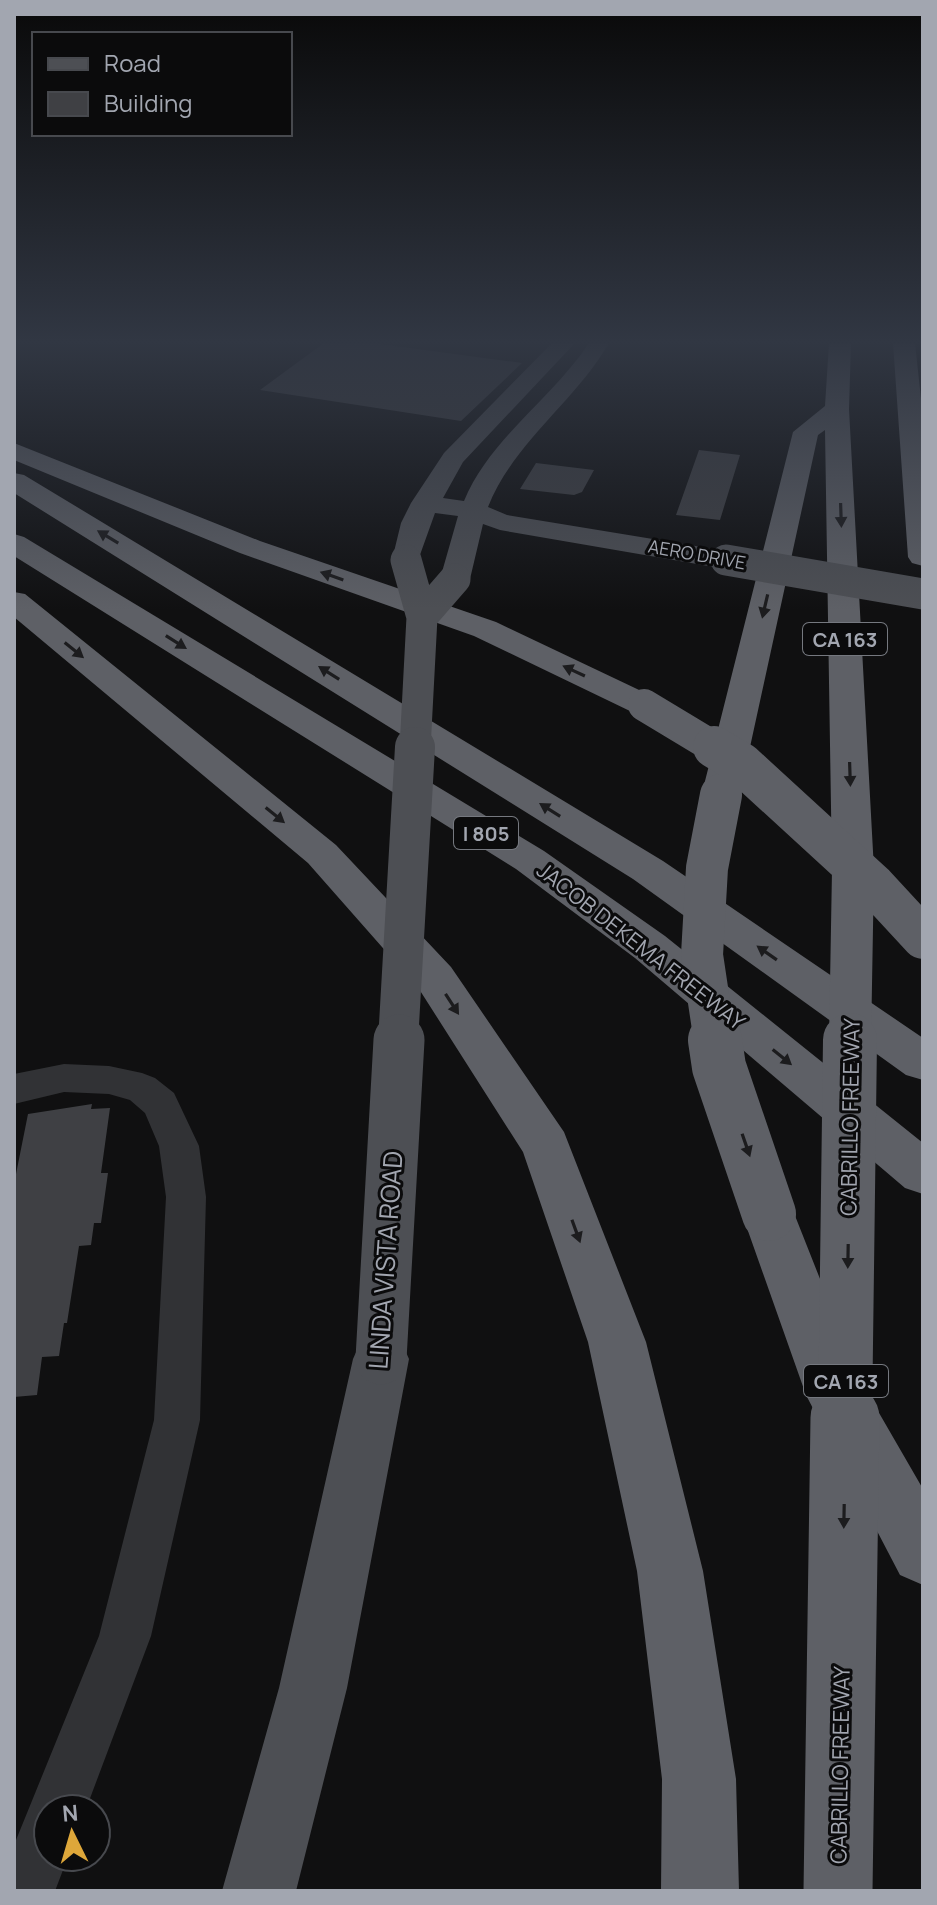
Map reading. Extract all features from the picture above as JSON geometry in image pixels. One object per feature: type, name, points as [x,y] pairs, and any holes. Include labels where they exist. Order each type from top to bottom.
[{"type":"highway","points":[[806,432],[721,795],[707,868],[702,955],[719,1067],[836,1395],[923,1552]]},
{"type":"highway","name":"CABRILLO FREEWAY","points":[[838,432],[853,870],[838,1891]]},
{"type":"highway","points":[[915,432],[923,557]]},
{"type":"highway","points":[[14,451],[250,547],[485,629],[644,705],[742,764],[874,885],[923,938]]},
{"type":"highway","name":"I 805","points":[[14,481],[648,870],[923,1062]]},
{"type":"highway","name":"JACOB DEKEMA FREEWAY","points":[[14,543],[530,860],[650,947],[923,1173]]},
{"type":"highway","points":[[14,601],[322,854],[435,978],[546,1146],[617,1342],[670,1571],[699,1779],[700,1891]]},
{"type":"main road","name":"LINDA VISTA ROAD","points":[[259,1891],[313,1688],[381,1359],[422,617],[406,560],[415,523],[424,503],[453,458],[478,432]]},
{"type":"main road","points":[[422,617],[455,579],[473,510],[495,467],[527,432]]},
{"type":"main road","name":"AERO DRIVE","points":[[424,503],[473,510],[500,522],[923,573]]},
{"type":"main road","name":"AERO DRIVE","points":[[731,550],[923,594]]},
{"type":"street","points":[[14,1089],[64,1078],[109,1080],[142,1088],[160,1104],[179,1146],[186,1197],[177,1420],[125,1636],[63,1793]]},
{"type":"building","points":[[699,450],[740,455],[720,520],[676,515]]},
{"type":"building","points":[[536,463],[594,470],[582,492],[574,495],[520,489]]},
{"type":"building","points":[[92,1104],[91,1109],[110,1108],[101,1173],[108,1173],[101,1223],[94,1223],[91,1245],[79,1246],[59,1356],[42,1357],[37,1395],[14,1397],[14,1184],[28,1114]]}]
